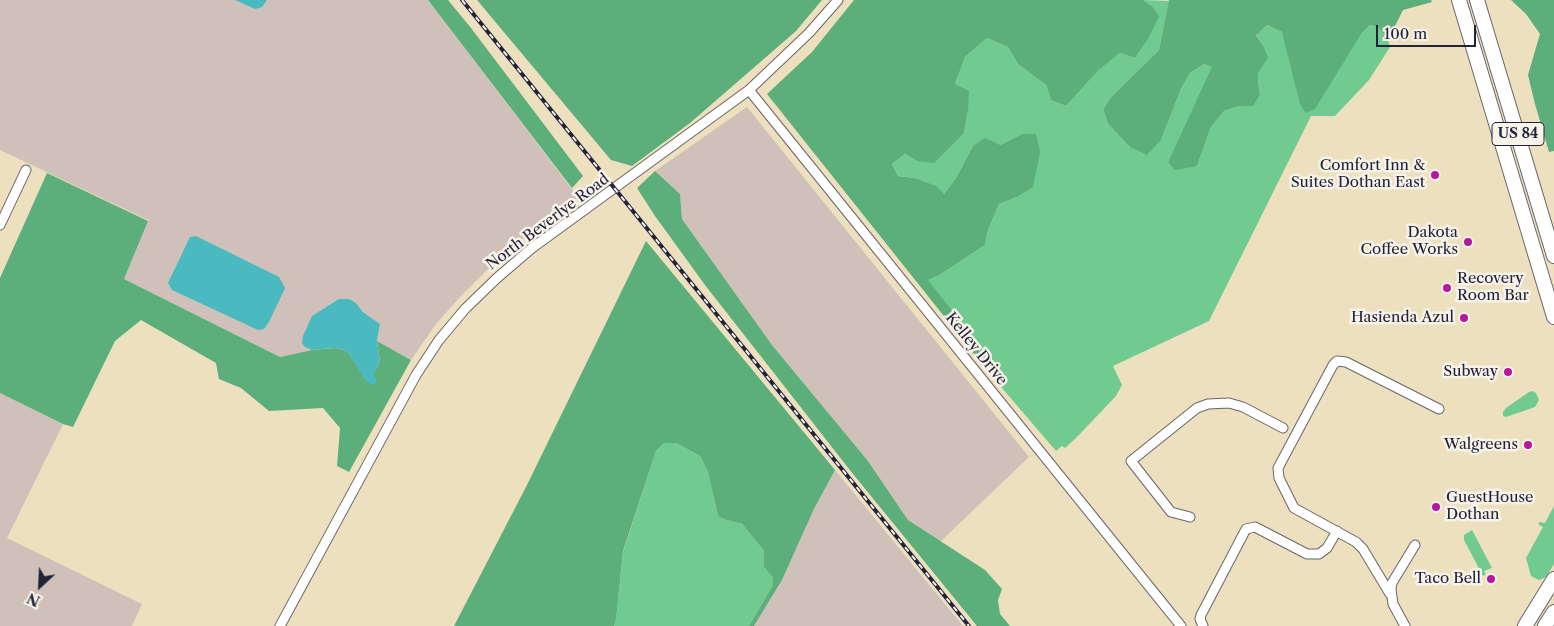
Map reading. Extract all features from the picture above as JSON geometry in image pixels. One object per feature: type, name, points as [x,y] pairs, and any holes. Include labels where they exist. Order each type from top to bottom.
[{"type":"highway","name":"US 84","points":[[1459,0],[1554,317]]},
{"type":"highway","name":"US 84","points":[[1477,0],[1554,256]]},
{"type":"highway","points":[[1525,626],[1554,579]]},
{"type":"highway","points":[[1545,626],[1554,612]]},
{"type":"street","name":"North Beverlye Road","points":[[280,626],[400,403],[427,357],[452,323],[482,291],[532,248],[749,90],[809,33],[838,0]]},
{"type":"street","name":"Kelley Drive","points":[[749,90],[1181,626]]},
{"type":"street","points":[[0,225],[26,170]]},
{"type":"street","points":[[1404,626],[1390,594],[1360,545],[1294,508],[1278,473],[1280,463],[1335,363],[1341,360],[1439,409]]},
{"type":"street","points":[[1190,517],[1171,512],[1131,461],[1197,408],[1208,404],[1229,403],[1242,407],[1284,428]]},
{"type":"street","points":[[1203,626],[1200,619],[1201,615],[1246,529],[1255,527],[1307,554],[1319,554],[1327,548],[1336,531]]},
{"type":"street","points":[[1390,594],[1392,583],[1415,545]]},
{"type":"shaded area","points":[[0,0],[428,0],[578,197],[503,254],[436,324],[411,360],[377,341],[380,324],[363,312],[356,303],[305,347],[312,350],[280,357],[124,279],[148,220],[0,150]]},
{"type":"shaded area","points":[[747,107],[1029,457],[940,542],[908,520],[868,461],[772,345],[682,219],[680,194],[655,171]]},
{"type":"shaded area","points":[[0,393],[63,424],[7,538],[142,604],[132,626],[0,626]]},
{"type":"shaded area","points":[[835,470],[963,626],[754,626],[782,580],[814,509]]},
{"type":"green space","points":[[428,0],[448,0],[471,28],[583,176],[572,188]]},
{"type":"green space","points":[[477,0],[822,0],[796,31],[690,123],[632,166],[611,160]]},
{"type":"green space","points":[[854,0],[1143,0],[1152,6],[1159,16],[1147,41],[1135,58],[1120,53],[1099,70],[1066,106],[1051,100],[1046,85],[1018,64],[1008,47],[987,38],[965,57],[955,84],[969,91],[964,133],[934,163],[917,161],[905,154],[892,164],[898,176],[914,178],[936,186],[944,194],[956,178],[973,146],[985,138],[1000,145],[1022,134],[1036,134],[1040,152],[1033,187],[1017,197],[999,204],[988,230],[985,245],[941,274],[928,280],[997,368],[990,374],[767,94],[812,52]]},
{"type":"green space","points":[[1143,0],[1169,1],[1159,50],[1112,96],[1103,109],[1108,124],[1130,147],[1161,140],[1181,89],[1190,73],[1204,64],[1213,67],[1168,162],[1197,166],[1211,127],[1224,111],[1239,106],[1252,106],[1260,95],[1258,73],[1267,58],[1263,45],[1256,34],[1267,25],[1282,32],[1361,34],[1370,25],[1378,27],[1388,40],[1390,47],[1369,80],[1335,116],[1311,116],[1209,321],[1113,366],[1122,385],[1116,396],[1076,438],[1065,448],[1062,446],[1056,451],[990,374],[997,368],[927,280],[941,274],[985,245],[988,230],[999,204],[1017,197],[1022,134],[1000,145],[973,146],[956,178],[944,194],[914,178],[898,176],[892,164],[905,154],[917,161],[964,133],[968,111],[955,84],[965,57],[987,38],[1008,47],[1018,64],[1046,85],[1051,100],[1066,106],[1099,70],[1120,53],[1135,58],[1147,41],[1152,6]]},
{"type":"green space","points":[[1169,0],[1431,0],[1432,2],[1403,10],[1388,40],[1378,27],[1370,25],[1361,34],[1315,109],[1306,113],[1300,104],[1282,32],[1267,25],[1256,35],[1263,45],[1268,58],[1258,73],[1260,95],[1253,106],[1239,106],[1224,111],[1211,127],[1197,166],[1175,170],[1168,162],[1212,67],[1204,64],[1190,73],[1181,89],[1161,140],[1147,155],[1130,147],[1108,124],[1103,109],[1112,96],[1159,50]]},
{"type":"green space","points":[[1511,0],[1554,0],[1554,151],[1549,152],[1528,75],[1540,34],[1526,14]]},
{"type":"green space","points":[[655,171],[680,194],[682,219],[772,345],[868,461],[908,520],[985,570],[1002,589],[998,600],[1000,614],[1010,626],[977,626],[853,474],[705,285],[637,188]]},
{"type":"green space","points":[[47,173],[148,221],[124,279],[280,357],[312,350],[334,348],[344,350],[349,353],[366,380],[374,376],[374,372],[380,362],[377,341],[411,360],[349,472],[337,466],[340,428],[323,408],[269,411],[241,388],[219,379],[216,363],[141,320],[115,341],[73,427],[63,424],[0,393],[0,278]]},
{"type":"green space","points":[[646,241],[835,470],[814,509],[782,580],[754,626],[749,626],[773,585],[773,578],[764,567],[764,551],[742,524],[718,516],[708,472],[700,456],[676,443],[664,443],[656,451],[623,551],[614,626],[454,626],[527,485]]},
{"type":"green space","points":[[1532,391],[1536,393],[1539,400],[1535,407],[1506,417],[1503,416],[1506,408]]},
{"type":"green space","points":[[664,443],[676,443],[700,456],[708,472],[718,516],[742,524],[764,551],[764,567],[773,578],[773,585],[749,626],[614,626],[623,552],[656,451]]},
{"type":"green space","points":[[1554,506],[1554,564],[1546,577],[1539,580],[1531,576],[1526,558],[1543,527],[1539,525],[1539,522],[1545,523]]},
{"type":"green space","points":[[1472,530],[1492,568],[1484,571],[1486,574],[1483,576],[1464,540],[1464,535]]},
{"type":"water","points":[[235,0],[267,0],[262,7],[255,9]]},
{"type":"water","points":[[196,236],[279,277],[285,288],[264,329],[258,330],[172,290],[168,283],[190,237]]},
{"type":"water","points":[[339,299],[349,299],[356,303],[363,312],[380,324],[377,341],[380,362],[374,372],[374,376],[377,379],[376,383],[372,385],[366,381],[349,353],[344,350],[334,348],[312,350],[305,347],[302,343],[312,316]]},
{"type":"railway","points":[[462,0],[969,626]]},
{"type":"place","name":"Comfort Inn & Suites Dothan East","points":[[1435,175]]},
{"type":"place","name":"Dakota Coffee Works","points":[[1468,242]]},
{"type":"place","name":"Recovery Room Bar","points":[[1447,288]]},
{"type":"place","name":"Hasienda Azul","points":[[1464,318]]},
{"type":"place","name":"Subway","points":[[1508,372]]},
{"type":"place","name":"Walgreens","points":[[1528,445]]},
{"type":"place","name":"GuestHouse Dothan","points":[[1436,507]]},
{"type":"place","name":"Taco Bell","points":[[1491,579]]}]
